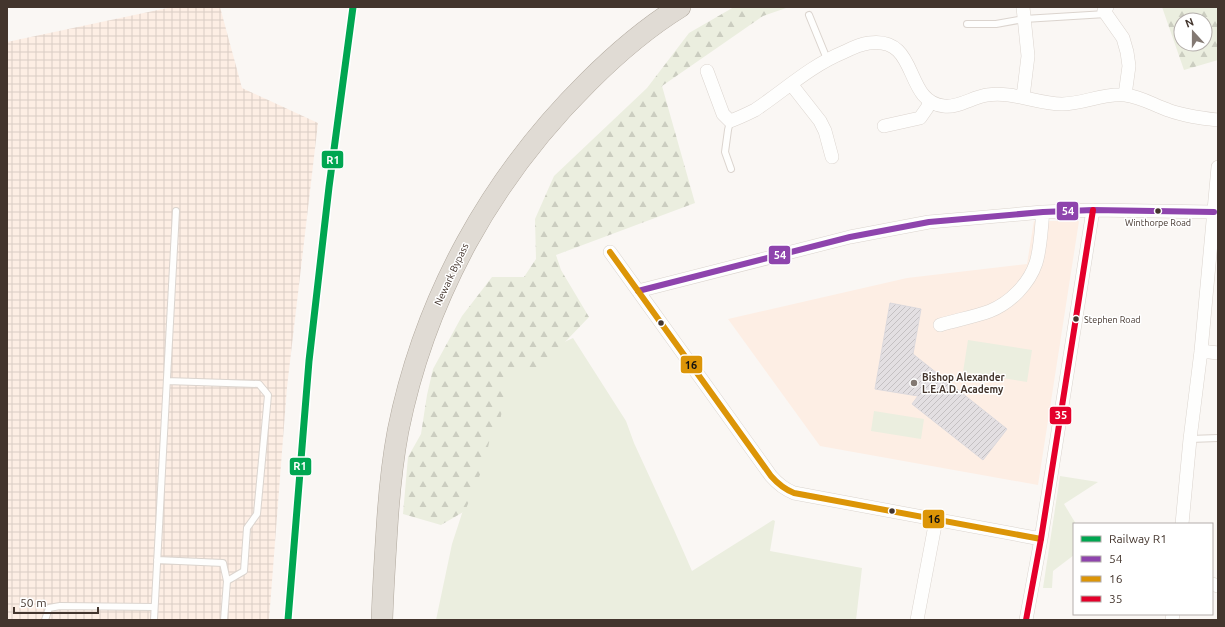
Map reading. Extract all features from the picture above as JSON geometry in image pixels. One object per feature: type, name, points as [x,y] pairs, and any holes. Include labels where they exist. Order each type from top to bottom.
[{"type":"highway","name":"Newark Bypass","points":[[382,620],[383,584],[390,490],[398,432],[412,372],[431,320],[467,239],[494,195],[526,151],[559,112],[604,67],[636,39],[680,7]]},
{"type":"street","points":[[1105,11],[1123,38],[1127,52],[1129,66],[1125,95]]},
{"type":"street","points":[[1023,13],[1028,56],[1023,97]]},
{"type":"street","points":[[707,71],[721,108],[730,121],[755,110],[809,70],[827,59],[869,43],[884,44],[894,47],[902,54],[921,93],[930,101],[944,106],[953,106],[987,95],[998,94],[1061,104],[1069,104],[1103,96],[1125,95],[1145,100],[1167,110],[1191,117],[1218,120]]},
{"type":"street","points":[[791,84],[820,121],[825,131],[832,157]]},
{"type":"street","points":[[884,126],[920,118],[930,101]]},
{"type":"street","points":[[1182,523],[1190,439],[1201,351],[1213,276],[1214,212],[1218,167]]},
{"type":"street","points":[[638,291],[850,237],[929,222],[1043,212],[1093,210],[1214,212]]},
{"type":"street","points":[[1026,620],[1041,538],[1093,210]]},
{"type":"street","points":[[940,325],[979,315],[992,310],[1015,294],[1031,274],[1036,263],[1043,212]]},
{"type":"street","points":[[610,252],[771,476],[785,490],[936,520],[1041,538]]},
{"type":"street","points":[[1201,351],[1218,353]]},
{"type":"street","points":[[917,620],[936,520]]},
{"type":"lane","points":[[967,24],[996,24],[1023,13],[1105,11]]},
{"type":"lane","points":[[809,15],[827,59]]},
{"type":"lane","points":[[730,121],[725,152],[731,170]]},
{"type":"lane","points":[[154,620],[176,211]]},
{"type":"lane","points":[[167,381],[259,384],[268,394],[257,514],[247,528],[244,571],[227,581]]},
{"type":"lane","points":[[1190,439],[1218,438]]},
{"type":"lane","points":[[157,560],[222,563],[227,581],[224,620]]},
{"type":"lane","points":[[45,620],[49,608],[60,606],[154,607]]},
{"type":"shaded area","points":[[172,7],[220,7],[242,88],[318,123],[287,387],[269,620],[7,620],[7,42]]},
{"type":"shaded area","name":"Bishop Alexander L.E.A.D. Academy","points":[[1034,221],[1079,221],[1038,485],[820,446],[728,319],[907,278],[1027,264]]},
{"type":"green space","points":[[734,7],[789,7],[763,16],[662,86],[695,203],[556,255],[561,270],[589,317],[541,367],[517,369],[508,379],[500,421],[491,434],[484,465],[465,511],[441,525],[403,514],[408,457],[421,434],[433,369],[462,316],[492,277],[524,277],[536,259],[535,219],[554,176],[647,88],[689,33]]},
{"type":"green space","points":[[1162,7],[1218,7],[1218,60],[1184,70],[1178,52],[1213,52],[1213,12],[1173,12],[1173,38]]},
{"type":"green space","points":[[573,338],[626,421],[634,443],[692,571],[773,520],[775,521],[770,551],[862,568],[856,620],[436,620],[452,544],[510,367]]},
{"type":"green space","points":[[968,340],[1032,350],[1027,382],[963,372]]},
{"type":"green space","points":[[874,411],[924,419],[921,439],[871,431]]},
{"type":"green space","points":[[1060,476],[1098,482],[1064,504],[1075,523],[1073,523],[1073,556],[1053,571],[1052,588],[1043,588]]},
{"type":"building","points":[[890,303],[921,309],[913,354],[1007,429],[983,460],[912,404],[918,396],[875,389]]},
{"type":"rail line","name":"R1","points":[[288,620],[309,361],[329,187],[353,7]]},
{"type":"transit line","name":"54","points":[[638,291],[850,237],[929,222],[1043,212],[1093,210],[1214,212]]},
{"type":"transit line","name":"35","points":[[1026,620],[1041,539],[1093,210]]},
{"type":"transit line","name":"16","points":[[610,252],[771,476],[784,488],[794,493],[1041,539]]},
{"type":"place","name":"Winthorpe Road","points":[[1158,211]]},
{"type":"place","name":"Stephen Road","points":[[1076,319]]},
{"type":"place","name":"Bishop Alexander L.E.A.D. Academy","points":[[914,383]]}]
